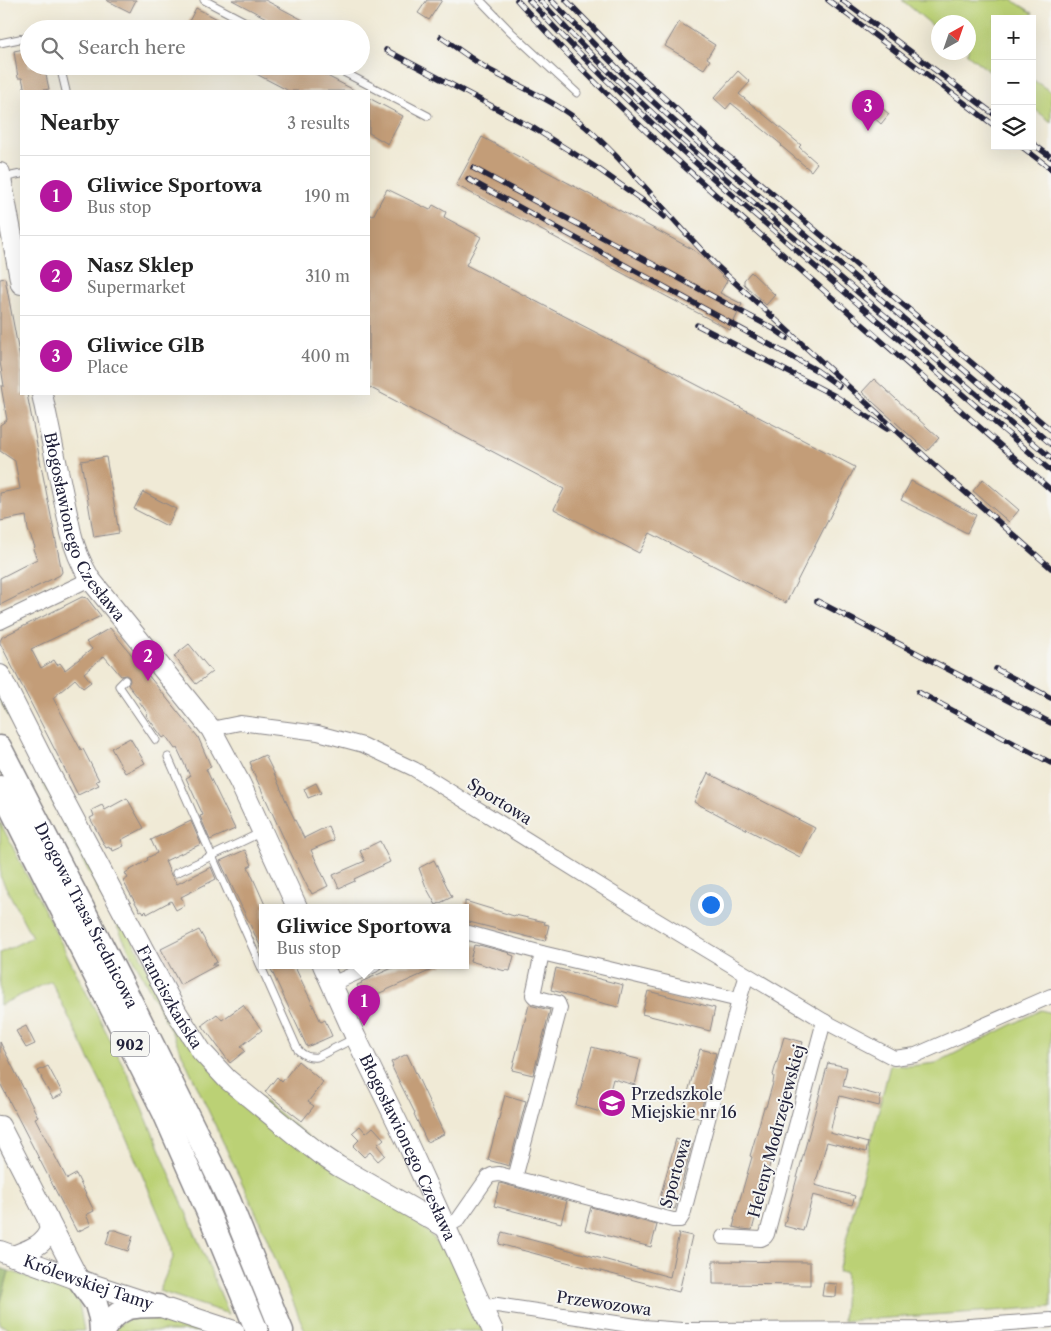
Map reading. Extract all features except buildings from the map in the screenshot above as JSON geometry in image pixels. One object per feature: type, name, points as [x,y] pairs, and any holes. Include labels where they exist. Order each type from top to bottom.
[{"type":"main road","name":"Drogowa Trasa Średnicowa","points":[[0,746],[207,1154],[229,1200],[282,1331]]},
{"type":"main road","name":"Drogowa Trasa Średnicowa","points":[[0,788],[164,1113],[256,1331]]},
{"type":"main road","points":[[79,1280],[88,1331]]},
{"type":"main road","points":[[79,1280],[96,1304],[102,1331]]},
{"type":"main road","points":[[102,1331],[124,1309],[134,1306],[158,1306]]},
{"type":"street","points":[[1,176],[20,279]]},
{"type":"street","name":"Błogosławionego Czesława","points":[[42,395],[71,533],[82,567],[150,659],[211,729],[240,783],[296,904]]},
{"type":"street","points":[[0,622],[90,579]]},
{"type":"street","name":"Franciszkańska","points":[[0,675],[177,1014],[202,1052],[227,1079],[320,1154],[445,1227]]},
{"type":"street","name":"Sportowa","points":[[211,729],[240,723],[318,733],[363,745],[414,769],[747,975],[824,1021],[894,1058],[916,1055],[1051,996]]},
{"type":"street","points":[[469,933],[542,953],[739,1000]]},
{"type":"street","points":[[515,1178],[560,1008],[558,1003],[533,995],[542,953]]},
{"type":"street","name":"Błogosławionego Czesława","points":[[325,969],[406,1140],[493,1331]]},
{"type":"street","points":[[332,984],[365,969]]},
{"type":"street","name":"Sportowa","points":[[445,1227],[458,1220],[492,1174],[515,1178],[673,1220],[680,1220],[683,1215],[747,975]]},
{"type":"street","name":"Heleny Modrzejewskiej","points":[[723,1237],[762,1239],[768,1234],[824,1021]]},
{"type":"street","points":[[0,1126],[79,1280]]},
{"type":"street","points":[[7,1254],[35,1248],[48,1232],[48,1219]]},
{"type":"street","name":"Królewskiej Tamy","points":[[7,1254],[234,1331]]},
{"type":"street","name":"Przewozowa","points":[[482,1308],[497,1305],[682,1330],[929,1330],[1051,1320]]},
{"type":"lane","points":[[204,0],[242,20]]},
{"type":"lane","points":[[480,0],[511,32],[577,93]]},
{"type":"lane","points":[[0,42],[20,39]]},
{"type":"lane","points":[[62,75],[66,90]]},
{"type":"lane","points":[[349,75],[428,116]]},
{"type":"lane","points":[[1,176],[20,174]]},
{"type":"lane","points":[[125,680],[119,686],[156,740]]},
{"type":"lane","points":[[168,757],[259,955]]},
{"type":"lane","points":[[176,873],[262,832]]},
{"type":"lane","points":[[265,969],[298,1050],[302,1054],[310,1058],[317,1057],[356,1038]]},
{"type":"green space","points":[[902,0],[1012,0],[1033,13],[1031,15],[991,15],[991,73],[975,60],[976,15],[931,15],[931,24]]},
{"type":"green space","points":[[1036,82],[1051,92],[1051,122],[1036,110]]},
{"type":"green space","points":[[0,685],[183,1037],[424,1228],[442,1247],[457,1270],[485,1331],[305,1331],[257,1215],[175,1039],[0,700]]},
{"type":"green space","points":[[0,822],[129,1077],[229,1314],[159,1291],[173,1258],[171,1243],[115,1111],[51,981],[0,1005],[0,953],[32,937],[0,876]]},
{"type":"green space","points":[[1041,1010],[1051,1013],[1051,1307],[843,1321],[846,1272],[838,1272],[890,1065],[910,1066],[936,1063]]},
{"type":"green space","points":[[0,1268],[9,1271],[0,1305]]},
{"type":"green space","points":[[9,1271],[72,1291],[79,1303],[84,1331],[10,1331],[9,1328],[0,1325],[0,1305]]},
{"type":"green space","points":[[144,1310],[208,1331],[108,1331]]},
{"type":"railway","points":[[517,0],[617,104],[688,170],[1051,490]]},
{"type":"railway","points":[[529,0],[559,33],[622,95],[688,155],[1051,471]]},
{"type":"railway","points":[[540,0],[635,97],[702,158],[1051,458]]},
{"type":"railway","points":[[551,0],[627,78],[715,158],[1051,444]]},
{"type":"railway","points":[[566,0],[635,71],[721,150],[1051,430]]},
{"type":"railway","points":[[828,0],[991,123]]},
{"type":"railway","points":[[842,0],[991,112]]},
{"type":"railway","points":[[441,37],[491,71],[553,103],[586,127],[637,178],[717,266],[931,462],[1051,568]]},
{"type":"railway","points":[[386,50],[535,129],[597,168],[664,217]]},
{"type":"railway","points":[[1036,146],[1051,157]]},
{"type":"railway","points":[[1026,150],[1051,169]]},
{"type":"railway","points":[[473,168],[774,329],[787,338]]},
{"type":"railway","points":[[468,179],[816,370],[839,386]]},
{"type":"railway","points":[[697,325],[835,396],[887,429]]},
{"type":"railway","points":[[817,601],[1051,723]]},
{"type":"railway","points":[[996,669],[1051,698]]},
{"type":"railway","points":[[918,692],[1051,763]]},
{"type":"place","name":"Gliwice GlB","points":[[868,131]]},
{"type":"place","name":"Nasz Sklep","points":[[148,681]]},
{"type":"place","name":"Gliwice Sportowa","points":[[364,1026]]},
{"type":"place","name":"Przedszkole Miejskie nr 16","points":[[612,1103]]}]
